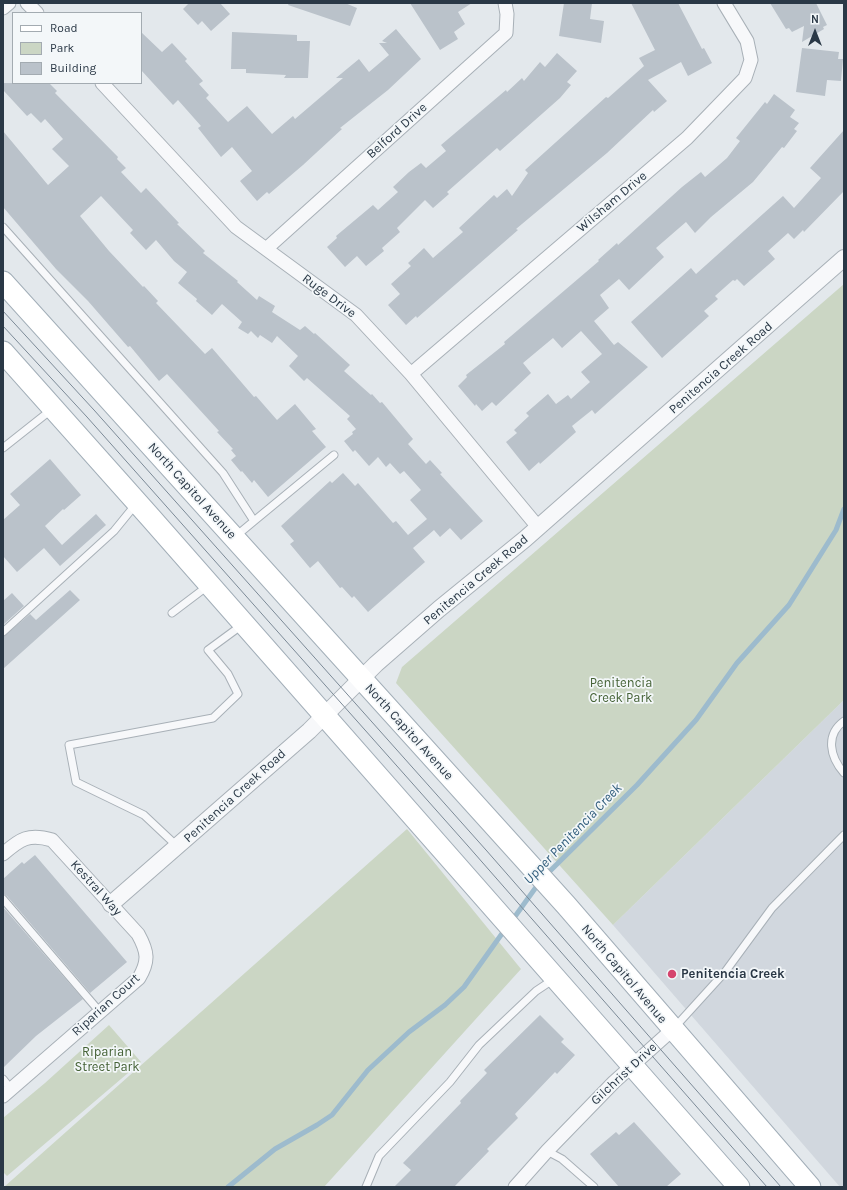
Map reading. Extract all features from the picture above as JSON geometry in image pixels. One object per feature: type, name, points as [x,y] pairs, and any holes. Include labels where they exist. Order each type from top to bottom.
[{"type":"main road","name":"North Capitol Avenue","points":[[3,282],[566,905],[672,1030],[810,1187]]},
{"type":"main road","points":[[3,352],[210,584],[739,1187]]},
{"type":"street","points":[[3,8],[9,3]]},
{"type":"street","points":[[28,3],[36,12]]},
{"type":"street","name":"Belford Drive","points":[[266,249],[506,33],[507,14],[505,3]]},
{"type":"street","name":"Wilsham Drive","points":[[411,374],[687,138],[745,78],[751,60],[747,41],[724,3]]},
{"type":"street","name":"Ruge Drive","points":[[103,84],[236,227],[356,315],[411,374],[538,527]]},
{"type":"street","name":"Penitencia Creek Road","points":[[111,904],[178,847],[439,609],[538,527],[844,258]]},
{"type":"street","name":"Kestral Way","points":[[3,854],[18,841],[29,837],[41,836],[55,842],[138,934]]},
{"type":"street","name":"Riparian Court","points":[[6,1088],[100,1012],[139,978],[144,969],[147,958],[146,947],[138,934]]},
{"type":"street","name":"Gilchrist Drive","points":[[515,1187],[547,1151],[631,1065],[672,1030]]},
{"type":"lane","points":[[3,227],[223,473],[254,521]]},
{"type":"lane","points":[[3,447],[53,408]]},
{"type":"lane","points":[[234,537],[334,455]]},
{"type":"lane","points":[[3,632],[114,531],[137,503]]},
{"type":"lane","points":[[172,613],[210,584]]},
{"type":"lane","points":[[178,847],[144,815],[76,782],[69,745],[213,718],[238,694],[228,674],[208,650],[244,624]]},
{"type":"lane","points":[[844,721],[840,724],[834,734],[831,754],[836,764],[844,772]]},
{"type":"lane","name":"Gilchrist Drive","points":[[672,1030],[725,972],[772,908],[844,835]]},
{"type":"lane","points":[[3,899],[100,1012]]},
{"type":"lane","points":[[366,1187],[379,1156],[450,1082],[479,1044],[536,991],[555,978]]},
{"type":"lane","points":[[547,1151],[562,1159],[594,1187]]},
{"type":"shaded area","points":[[844,700],[844,1187],[840,1187],[613,925]]},
{"type":"green space","name":"Penitencia Creek Park","points":[[844,284],[844,700],[613,925],[396,683],[402,667]]},
{"type":"green space","points":[[407,829],[521,969],[324,1187],[4,1187]]},
{"type":"green space","name":"Riparian Street Park","points":[[109,1025],[141,1062],[7,1176],[3,1172],[3,1118],[45,1083]]},
{"type":"building","points":[[189,3],[220,3],[230,14],[211,31],[202,21],[198,25],[183,9]]},
{"type":"building","points":[[289,3],[345,3],[357,8],[350,26],[288,5]]},
{"type":"building","points":[[410,3],[472,3],[458,12],[465,24],[454,32],[458,39],[440,50]]},
{"type":"building","points":[[564,3],[592,3],[590,19],[604,21],[601,43],[559,36]]},
{"type":"building","points":[[631,3],[678,3],[702,49],[704,48],[712,63],[688,76],[681,62],[648,80],[667,101],[654,112],[653,110],[607,153],[516,229],[518,230],[417,318],[416,316],[406,325],[388,305],[400,294],[391,284],[411,266],[408,263],[424,248],[433,258],[463,232],[459,228],[494,195],[497,198],[507,189],[512,196],[528,173],[525,170],[606,97],[608,98],[644,66],[639,58],[655,50]]},
{"type":"building","points":[[770,3],[816,3],[827,25],[823,27],[824,29],[802,42],[804,26],[792,32],[789,28],[786,29]]},
{"type":"building","points":[[396,29],[421,59],[388,90],[340,128],[342,129],[303,165],[269,194],[267,192],[257,201],[240,181],[252,171],[232,147],[221,157],[198,128],[201,126],[178,100],[173,105],[142,71],[142,33],[162,52],[172,43],[187,59],[185,61],[203,81],[199,84],[209,95],[206,98],[228,122],[247,106],[272,134],[293,116],[295,119],[343,78],[336,78],[359,59],[369,72],[389,55],[379,43],[387,43],[382,41]]},
{"type":"building","points":[[232,32],[297,35],[297,41],[310,41],[308,78],[284,78],[286,75],[246,73],[246,69],[231,69]]},
{"type":"building","points":[[802,48],[839,52],[838,59],[843,59],[841,81],[827,80],[825,96],[796,92]]},
{"type":"building","points":[[557,53],[577,71],[567,82],[571,85],[560,98],[500,151],[497,148],[447,192],[449,194],[433,208],[425,200],[397,228],[400,232],[382,248],[384,251],[366,266],[357,256],[345,267],[327,247],[337,238],[336,236],[373,205],[378,210],[398,192],[393,187],[409,172],[421,163],[426,168],[446,151],[441,145],[506,90],[507,92],[522,78],[524,81],[540,62],[545,67]]},
{"type":"building","points":[[3,83],[50,84],[57,91],[55,93],[118,157],[117,159],[126,168],[121,172],[141,193],[146,188],[179,223],[177,224],[205,251],[203,253],[238,281],[237,282],[257,300],[259,296],[275,306],[272,312],[300,330],[305,326],[314,334],[315,333],[350,365],[344,371],[371,395],[372,394],[380,403],[382,402],[413,439],[408,444],[426,464],[430,460],[442,473],[440,474],[483,521],[461,540],[450,528],[440,537],[434,530],[413,548],[425,562],[368,612],[354,596],[352,598],[342,587],[340,588],[318,561],[310,568],[290,544],[294,541],[281,526],[330,481],[332,483],[343,473],[355,486],[358,483],[393,523],[396,521],[408,535],[427,519],[410,500],[421,490],[404,471],[400,474],[390,463],[386,467],[378,457],[369,466],[355,450],[353,452],[344,441],[353,434],[352,432],[356,429],[347,419],[350,416],[307,378],[304,381],[289,366],[298,356],[277,336],[272,343],[260,335],[258,338],[251,331],[248,334],[238,328],[242,322],[222,304],[212,315],[196,301],[197,299],[178,283],[187,272],[174,261],[156,240],[146,250],[130,233],[133,230],[101,196],[80,216],[109,251],[158,301],[156,303],[205,354],[212,348],[254,397],[256,396],[277,420],[295,404],[316,429],[312,431],[326,447],[268,497],[254,480],[252,483],[231,460],[236,456],[231,450],[233,449],[217,432],[219,431],[167,374],[159,381],[130,346],[128,347],[88,301],[56,269],[3,207],[3,131],[48,185],[69,166],[52,149],[63,139],[45,119],[41,123],[31,113],[27,116],[3,90]]},
{"type":"building","points":[[774,94],[795,110],[790,117],[799,123],[794,129],[797,131],[784,148],[782,147],[753,182],[711,217],[695,233],[686,222],[656,248],[664,257],[629,290],[619,279],[600,295],[609,308],[594,321],[614,345],[618,342],[648,367],[595,414],[592,410],[572,426],[576,432],[540,464],[539,462],[529,471],[506,442],[517,433],[514,430],[529,416],[526,413],[548,394],[556,404],[568,395],[571,399],[590,382],[581,372],[602,354],[581,331],[562,348],[553,338],[523,363],[531,373],[496,406],[492,402],[482,411],[476,404],[475,406],[458,386],[467,377],[466,375],[505,344],[504,342],[599,261],[598,260],[617,243],[618,245],[682,187],[701,172],[705,177],[727,158],[740,141],[736,138],[765,102],[767,104]]},
{"type":"building","points":[[844,130],[844,191],[804,232],[803,230],[794,239],[788,233],[768,251],[775,259],[744,286],[737,279],[735,281],[733,280],[715,296],[718,299],[704,311],[709,316],[662,358],[631,322],[691,268],[696,274],[783,196],[794,208],[821,178],[810,168]]},
{"type":"building","points":[[50,459],[81,495],[45,526],[62,545],[96,514],[106,525],[60,566],[44,548],[17,572],[3,556],[3,520],[20,505],[10,494]]},
{"type":"building","points":[[70,590],[80,600],[3,669],[3,637],[30,614],[36,620]]},
{"type":"building","points":[[12,593],[24,606],[3,625],[3,601]]},
{"type":"building","points":[[35,855],[127,962],[90,993],[7,896],[3,894],[3,879],[22,862],[24,864]]},
{"type":"building","points":[[3,907],[83,999],[36,1036],[3,1068]]},
{"type":"building","points":[[540,1015],[564,1039],[561,1042],[575,1055],[557,1074],[555,1072],[515,1114],[518,1118],[487,1149],[489,1151],[454,1187],[394,1187],[411,1170],[403,1163],[461,1103],[460,1101],[487,1073],[484,1070]]},
{"type":"building","points":[[634,1122],[681,1174],[666,1187],[619,1187],[590,1154],[616,1132],[619,1135]]},
{"type":"waterway","name":"Upper Penitencia Creek","points":[[546,875],[637,785],[696,720],[737,663],[789,605],[836,530],[844,509]]},
{"type":"waterway","name":"Upper Penitencia Creek","points":[[511,922],[539,883]]},
{"type":"waterway","name":"Upper Penitencia Creek","points":[[228,1187],[275,1149],[332,1115],[368,1070],[409,1032],[445,1005],[464,987],[506,928]]},
{"type":"tram line","points":[[3,311],[94,410],[486,850],[781,1187]]},
{"type":"tram line","points":[[3,326],[87,417],[468,846],[767,1187]]},
{"type":"place","name":"Penitencia Creek","points":[[672,974]]}]
